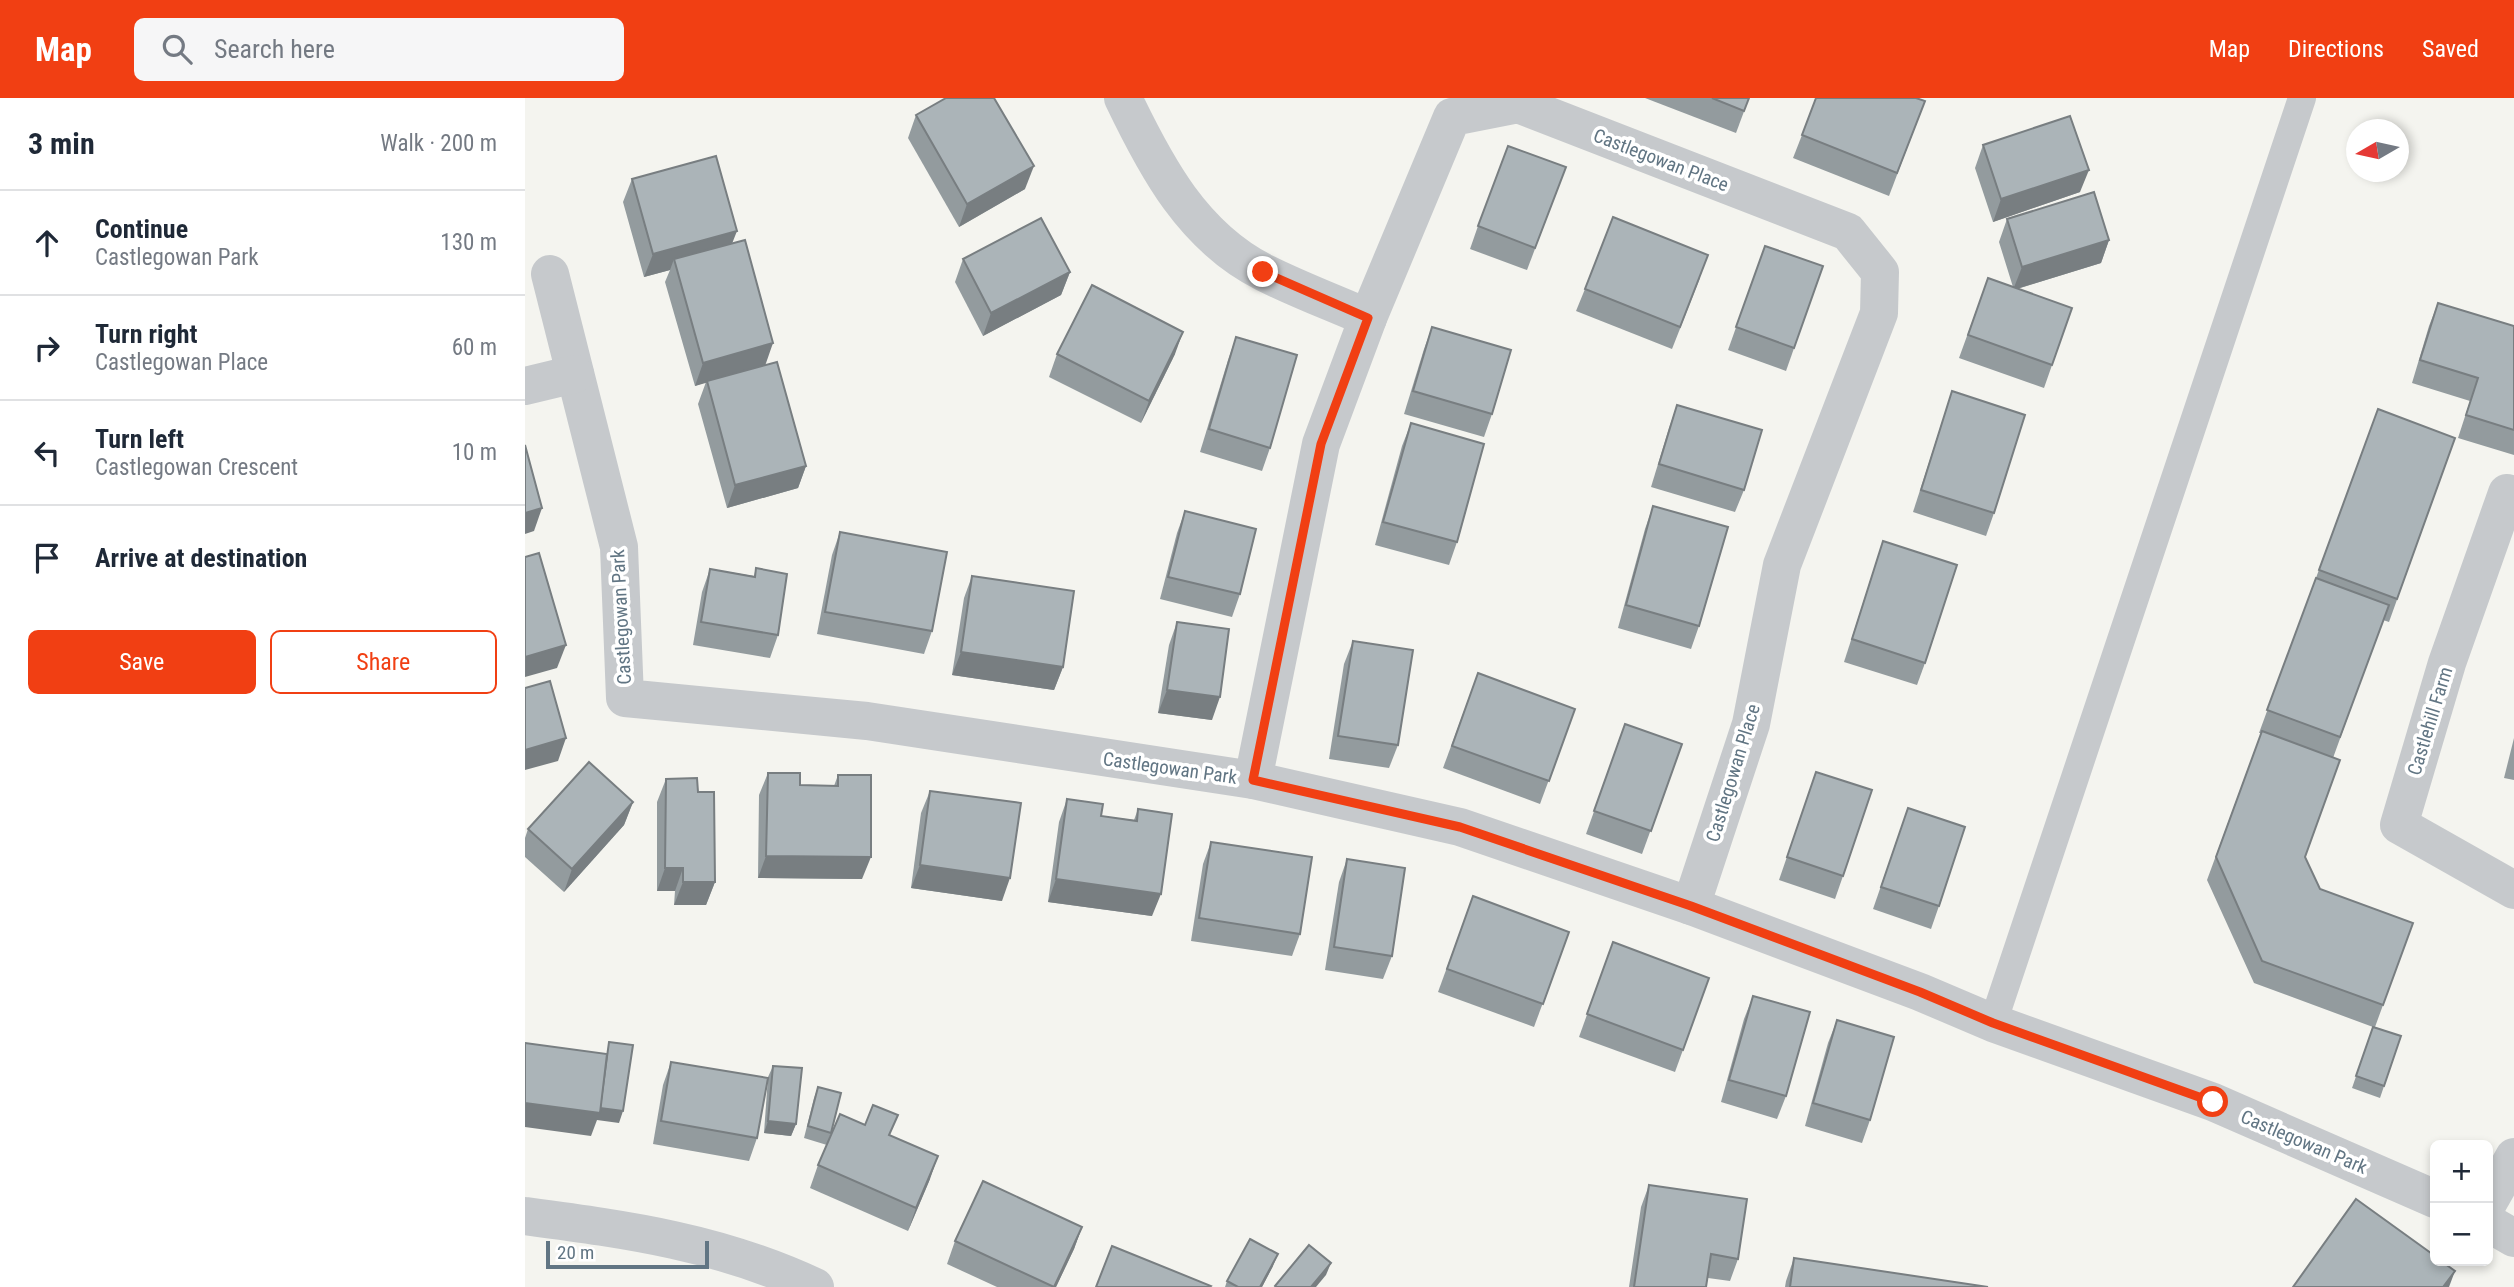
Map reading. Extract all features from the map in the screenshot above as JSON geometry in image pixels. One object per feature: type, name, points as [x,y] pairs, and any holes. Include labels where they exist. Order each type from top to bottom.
[{"type":"street","points":[[1123,98],[1144,143],[1180,201],[1218,241],[1263,272],[1368,318]]},
{"type":"street","name":"Castlegowan Place","points":[[1253,780],[1321,444],[1368,318],[1452,117],[1518,104],[1848,232],[1880,272],[1879,313],[1782,565],[1751,724],[1691,906]]},
{"type":"street","name":"Castlegowan Park","points":[[550,274],[619,547],[625,698],[867,721],[1253,780],[1460,827],[1691,906],[1920,992],[1993,1023],[2213,1102],[2430,1197]]},
{"type":"street","points":[[525,386],[575,374]]},
{"type":"street","name":"Castlehill Farm","points":[[2507,493],[2447,663],[2399,825],[2514,890]]},
{"type":"street","points":[[2493,1194],[2514,1157]]},
{"type":"street","points":[[525,1216],[644,1233],[726,1251],[815,1287]]},
{"type":"street","points":[[2493,1226],[2514,1238]]},
{"type":"lane","points":[[1993,1023],[2302,98]]},
{"type":"building","points":[[946,98],[994,98],[1034,166],[967,204],[916,115]]},
{"type":"building","points":[[1712,98],[1749,98],[1744,111]]},
{"type":"building","points":[[1816,98],[1916,98],[1925,101],[1897,173],[1802,135]]},
{"type":"building","points":[[2070,116],[2089,170],[2001,199],[1983,145]]},
{"type":"building","points":[[1508,146],[1566,167],[1535,248],[1478,226]]},
{"type":"building","points":[[716,156],[737,231],[653,254],[632,179]]},
{"type":"building","points":[[2094,192],[2109,240],[2022,267],[2007,219]]},
{"type":"building","points":[[1613,217],[1708,255],[1680,327],[1585,289]]},
{"type":"building","points":[[1041,218],[1070,272],[991,313],[963,259]]},
{"type":"building","points":[[745,240],[773,343],[703,363],[674,259]]},
{"type":"building","points":[[1765,246],[1823,266],[1794,348],[1736,327]]},
{"type":"building","points":[[1988,278],[2072,308],[2052,365],[1968,335]]},
{"type":"building","points":[[1092,285],[1183,332],[1149,401],[1057,354]]},
{"type":"building","points":[[2438,303],[2514,326],[2514,430],[2466,415],[2478,378],[2420,360]]},
{"type":"building","points":[[1432,327],[1511,350],[1492,414],[1413,391]]},
{"type":"building","points":[[1236,337],[1297,355],[1270,448],[1209,429]]},
{"type":"building","points":[[777,362],[806,466],[735,485],[707,381]]},
{"type":"building","points":[[1952,391],[2025,415],[1994,513],[1921,490]]},
{"type":"building","points":[[1677,405],[1762,430],[1744,490],[1659,464]]},
{"type":"building","points":[[2378,409],[2455,438],[2397,599],[2319,570]]},
{"type":"building","points":[[1411,423],[1484,444],[1457,542],[1383,522]]},
{"type":"building","points":[[525,445],[542,508],[525,513]]},
{"type":"building","points":[[1653,506],[1728,527],[1699,626],[1626,605]]},
{"type":"building","points":[[1185,511],[1256,529],[1240,594],[1168,577]]},
{"type":"building","points":[[840,532],[947,552],[932,631],[825,612]]},
{"type":"building","points":[[1883,541],[1957,565],[1925,663],[1852,639]]},
{"type":"building","points":[[539,553],[566,645],[525,657],[525,557]]},
{"type":"building","points":[[756,568],[787,574],[778,635],[701,622],[710,569],[755,577]]},
{"type":"building","points":[[972,576],[1074,591],[1063,667],[961,652]]},
{"type":"building","points":[[2316,578],[2389,605],[2340,737],[2267,710]]},
{"type":"building","points":[[1177,622],[1229,629],[1220,697],[1167,690]]},
{"type":"building","points":[[1353,641],[1413,650],[1398,745],[1338,736]]},
{"type":"building","points":[[1478,673],[1575,709],[1549,781],[1452,746]]},
{"type":"building","points":[[550,681],[566,738],[525,750],[525,688]]},
{"type":"building","points":[[1625,724],[1682,744],[1651,831],[1594,811]]},
{"type":"building","points":[[2262,731],[2340,760],[2305,857],[2320,889],[2413,923],[2383,1005],[2262,961],[2216,857]]},
{"type":"building","points":[[589,762],[633,802],[572,869],[528,829]]},
{"type":"building","points":[[1816,772],[1872,790],[1843,876],[1787,857]]},
{"type":"building","points":[[768,773],[800,773],[800,785],[838,786],[838,775],[871,775],[871,857],[766,856]]},
{"type":"building","points":[[697,778],[698,792],[714,792],[715,882],[683,882],[683,868],[665,868],[666,779]]},
{"type":"building","points":[[930,791],[1021,803],[1010,878],[920,865]]},
{"type":"building","points":[[1067,799],[1103,804],[1101,816],[1137,821],[1138,809],[1172,814],[1161,894],[1056,879]]},
{"type":"building","points":[[1908,808],[1965,827],[1939,906],[1881,887]]},
{"type":"building","points":[[1211,842],[1312,857],[1300,934],[1199,918]]},
{"type":"building","points":[[1347,859],[1405,868],[1392,956],[1334,947]]},
{"type":"building","points":[[1473,896],[1569,932],[1543,1004],[1447,969]]},
{"type":"building","points":[[1613,942],[1709,978],[1683,1050],[1587,1014]]},
{"type":"building","points":[[1753,996],[1810,1012],[1786,1096],[1729,1080]]},
{"type":"building","points":[[1837,1020],[1894,1037],[1870,1120],[1813,1103]]},
{"type":"building","points":[[2373,1027],[2401,1036],[2384,1086],[2356,1076]]},
{"type":"building","points":[[609,1042],[633,1045],[623,1111],[600,1108]]},
{"type":"building","points":[[525,1043],[607,1054],[600,1113],[525,1103]]},
{"type":"building","points":[[671,1062],[768,1078],[757,1138],[661,1121]]},
{"type":"building","points":[[773,1066],[802,1068],[796,1124],[768,1121]]},
{"type":"building","points":[[818,1087],[841,1093],[831,1133],[808,1126]]},
{"type":"building","points":[[873,1105],[898,1115],[889,1135],[938,1156],[916,1208],[818,1165],[840,1114],[865,1125]]},
{"type":"building","points":[[983,1181],[1082,1227],[1054,1287],[955,1241]]},
{"type":"building","points":[[1649,1185],[1747,1199],[1738,1259],[1711,1254],[1706,1287],[1634,1287]]},
{"type":"building","points":[[2356,1199],[2430,1252],[2430,1266],[2448,1266],[2455,1271],[2443,1287],[2293,1287]]},
{"type":"building","points":[[1250,1239],[1278,1254],[1260,1287],[1238,1287],[1227,1281]]},
{"type":"building","points":[[1309,1245],[1331,1263],[1311,1287],[1276,1287],[1275,1286]]},
{"type":"building","points":[[1112,1246],[1211,1286],[1096,1287]]},
{"type":"building","points":[[1794,1258],[1988,1287],[1790,1287]]},
{"type":"route","points":[[1263,272],[1368,318],[1321,444],[1253,780],[1460,827],[1691,906],[1920,992],[1993,1023],[2213,1102]]}]
